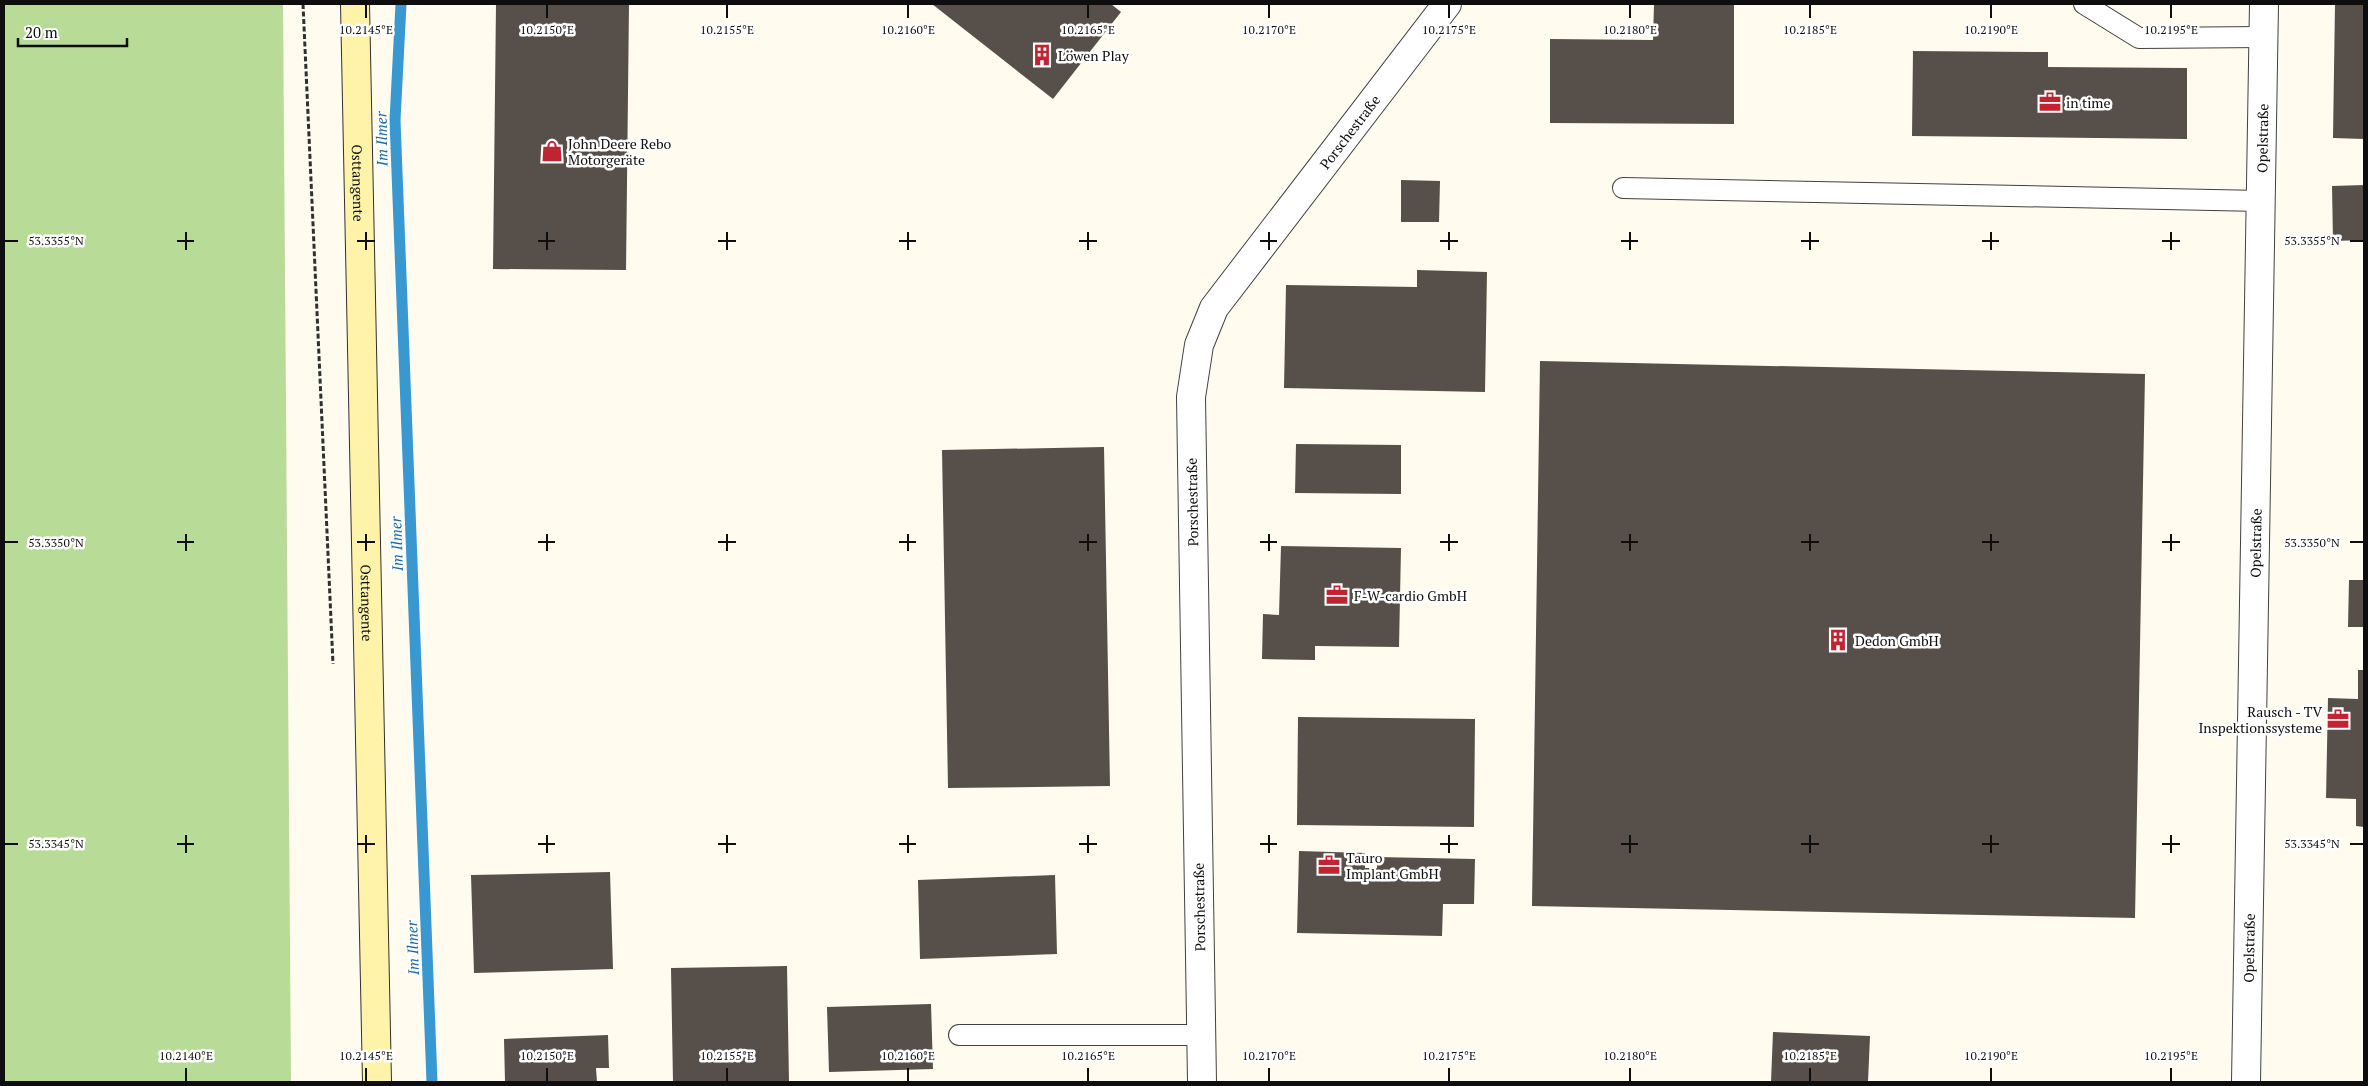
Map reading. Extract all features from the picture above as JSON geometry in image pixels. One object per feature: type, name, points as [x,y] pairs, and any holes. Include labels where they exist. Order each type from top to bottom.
[{"type":"street","name":"Osttangente","points":[[355,4],[377,1082]]},
{"type":"street","name":"Porschestraße","points":[[1202,1082],[1191,397],[1198,345],[1214,308],[1447,4]]},
{"type":"street","name":"Opelstraße","points":[[2246,1082],[2264,4]]},
{"type":"lane","points":[[2084,4],[2139,38],[2264,37]]},
{"type":"lane","points":[[1623,188],[2261,201]]},
{"type":"lane","points":[[959,1035],[1201,1035]]},
{"type":"path","points":[[302,4],[333,669]]},
{"type":"green space","points":[[4,4],[283,4],[291,1082],[4,1082]]},
{"type":"building","points":[[496,4],[629,4],[626,270],[493,269]]},
{"type":"building","name":"Löwen Play","points":[[932,4],[1111,4],[1121,12],[1053,99]]},
{"type":"building","points":[[1654,4],[1734,4],[1734,124],[1550,123],[1550,39],[1653,40]]},
{"type":"building","points":[[2335,4],[2364,4],[2364,139],[2333,138]]},
{"type":"building","name":"in time","points":[[1913,51],[2048,52],[2048,67],[2187,68],[2187,139],[1912,136]]},
{"type":"building","points":[[1401,180],[1440,181],[1439,222],[1401,222]]},
{"type":"building","points":[[2364,185],[2364,240],[2333,241],[2332,186]]},
{"type":"building","points":[[1417,270],[1487,272],[1485,392],[1284,388],[1286,285],[1417,287]]},
{"type":"building","name":"Dedon GmbH","points":[[1540,361],[2145,374],[2135,918],[1532,906]]},
{"type":"building","points":[[1296,444],[1401,445],[1401,494],[1295,493]]},
{"type":"building","points":[[1104,447],[1110,786],[948,788],[942,450]]},
{"type":"building","points":[[1281,546],[1401,548],[1399,647],[1315,646],[1315,660],[1262,659],[1263,614],[1279,615]]},
{"type":"building","points":[[2349,580],[2364,580],[2364,627],[2348,627]]},
{"type":"building","points":[[2358,670],[2364,670],[2364,827],[2356,826],[2356,799],[2326,798],[2328,698],[2358,699]]},
{"type":"building","points":[[1298,717],[1475,719],[1474,827],[1297,825]]},
{"type":"building","points":[[1299,851],[1365,853],[1365,868],[1377,868],[1377,857],[1475,859],[1474,904],[1443,904],[1442,936],[1297,933]]},
{"type":"building","points":[[610,872],[613,969],[474,973],[471,875]]},
{"type":"building","points":[[1055,875],[1057,954],[920,959],[918,880]]},
{"type":"building","points":[[787,966],[789,1082],[673,1082],[671,968]]},
{"type":"building","points":[[931,1004],[933,1069],[829,1072],[827,1007]]},
{"type":"building","points":[[1773,1032],[1870,1036],[1868,1082],[1771,1082]]},
{"type":"building","points":[[608,1035],[609,1068],[596,1068],[597,1082],[505,1082],[504,1039]]},
{"type":"waterway","name":"Im Ilmer","points":[[401,4],[395,120],[432,1082]]},
{"type":"place","name":"Löwen Play","points":[[1042,55]]},
{"type":"place","name":"in time","points":[[2050,102]]},
{"type":"place","name":"John Deere Rebo Motorgeräte","points":[[552,151]]},
{"type":"place","name":"F-W-cardio GmbH","points":[[1337,595]]},
{"type":"place","name":"Dedon GmbH","points":[[1838,640]]},
{"type":"place","name":"Rausch - TV Inspektionssysteme","points":[[2338,719]]},
{"type":"place","name":"Tauro Implant GmbH","points":[[1329,865]]}]
